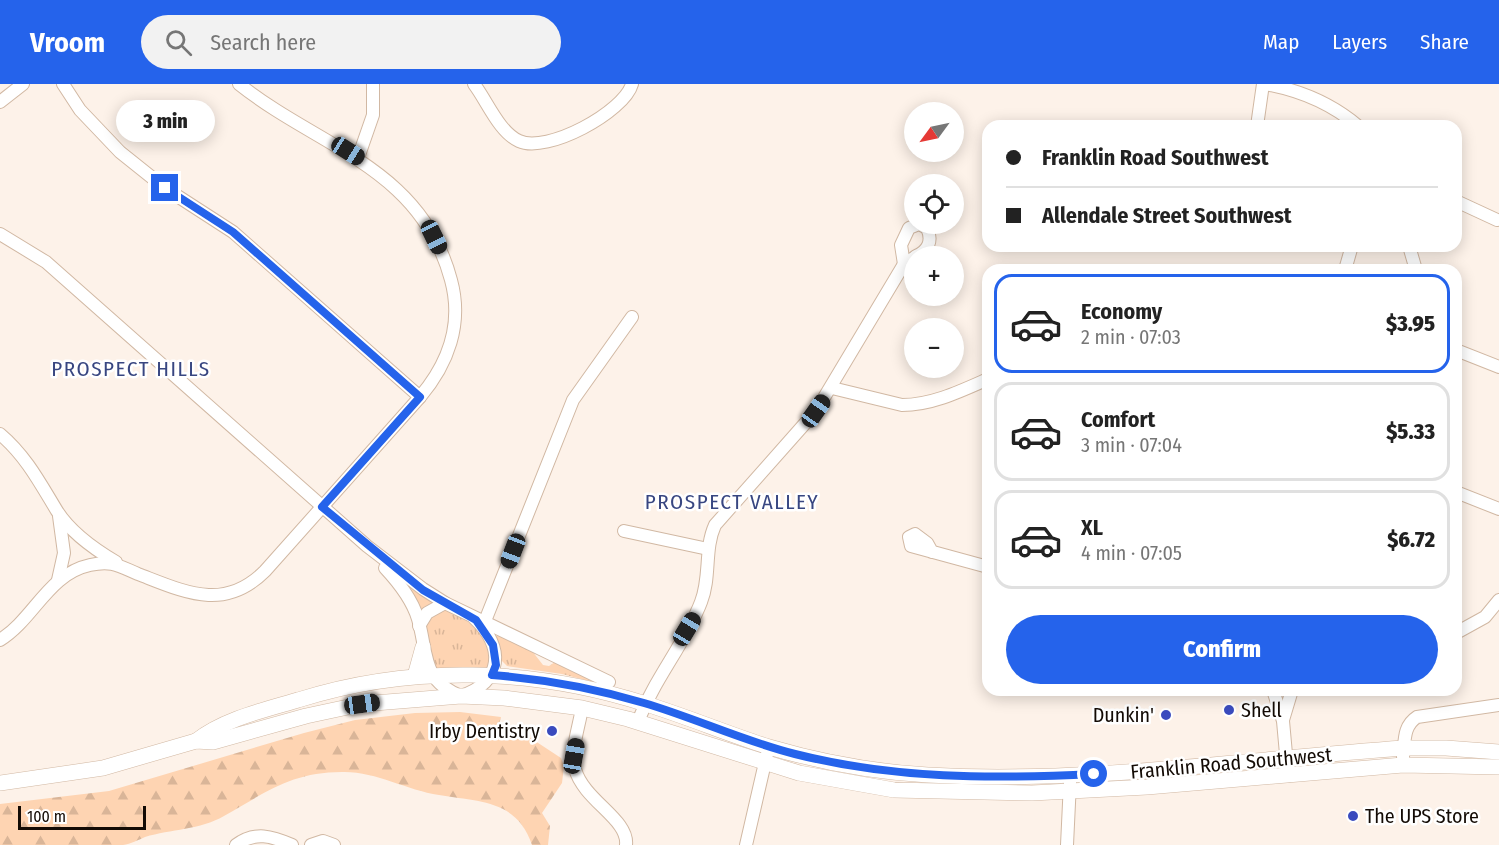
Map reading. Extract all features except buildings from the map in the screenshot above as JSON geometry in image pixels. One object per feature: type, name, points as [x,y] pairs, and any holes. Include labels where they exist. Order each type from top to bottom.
[{"type":"main road","points":[[415,676],[423,647]]},
{"type":"main road","name":"Franklin Road Southwest","points":[[0,783],[103,768],[196,741],[217,728],[314,695],[355,685],[432,675],[492,675],[557,682],[645,703],[768,747],[826,761],[902,773],[963,776],[1070,775],[1404,748],[1499,752]]},
{"type":"main road","name":"Franklin Road Southwest","points":[[196,741],[213,742],[306,716],[362,704],[461,696],[513,699],[582,708],[638,722],[764,764],[894,790],[970,794],[1070,792],[1403,765],[1499,767]]},
{"type":"street","points":[[0,102],[23,84]]},
{"type":"street","points":[[63,84],[86,117],[120,152],[165,188],[233,232],[420,397]]},
{"type":"street","points":[[0,434],[30,465],[57,511],[81,538],[117,563],[196,595],[225,595],[257,579],[420,397],[440,370],[452,341],[455,322],[454,291],[441,252],[424,220],[400,191],[358,158],[302,126],[239,84]]},
{"type":"street","points":[[358,158],[373,115],[373,84]]},
{"type":"street","points":[[474,84],[507,132],[520,142],[535,144],[564,136],[600,117],[622,102],[632,84]]},
{"type":"street","points":[[1258,120],[1264,84],[1310,97],[1350,120]]},
{"type":"street","points":[[1462,204],[1497,220]]},
{"type":"street","points":[[638,722],[645,703],[702,600],[711,535],[722,516],[798,434],[832,388],[904,264],[902,240],[909,228],[919,224],[927,228],[930,237],[928,246]]},
{"type":"street","points":[[0,234],[46,262],[322,507],[423,590],[445,603],[609,682]]},
{"type":"street","points":[[486,621],[573,400],[632,317]]},
{"type":"street","points":[[1462,352],[1499,367]]},
{"type":"street","points":[[832,388],[902,405],[912,405],[982,382]]},
{"type":"street","points":[[1462,494],[1499,509]]},
{"type":"street","points":[[57,511],[64,540],[58,580]]},
{"type":"street","points":[[624,531],[708,549]]},
{"type":"street","points":[[367,546],[405,592],[419,626],[432,675],[444,688],[461,696],[480,687],[492,675],[496,665],[493,645],[482,626],[467,613]]},
{"type":"street","points":[[932,552],[982,565]]},
{"type":"street","points":[[0,640],[18,626],[58,580],[89,565],[117,563]]},
{"type":"street","points":[[1462,630],[1485,617],[1499,600]]},
{"type":"street","points":[[419,626],[427,613],[445,603]]},
{"type":"street","points":[[1275,696],[1283,721],[1288,776]]},
{"type":"street","points":[[1283,721],[1290,696]]},
{"type":"street","points":[[1403,765],[1408,725],[1418,717],[1499,705]]},
{"type":"street","points":[[582,708],[574,756],[576,772],[597,804],[621,825],[627,838],[626,845]]},
{"type":"street","points":[[746,845],[768,747]]},
{"type":"street","points":[[1067,845],[1070,775]]},
{"type":"street","points":[[236,845],[250,837],[261,835],[292,845]]},
{"type":"street","points":[[311,845],[323,841],[333,845]]},
{"type":"green space","points":[[409,588],[412,588],[435,604],[421,615]]},
{"type":"green space","points":[[442,609],[464,619],[485,637],[491,650],[490,669],[434,670],[425,622]]},
{"type":"green space","points":[[499,634],[529,647],[543,665],[549,666],[555,662],[608,686],[562,674],[507,666],[499,658],[495,638]]},
{"type":"green space","points":[[460,712],[501,717],[498,728],[526,735],[561,758],[564,766],[562,783],[542,813],[550,826],[548,845],[532,845],[517,819],[494,805],[427,793],[366,774],[342,772],[324,773],[293,780],[279,785],[215,821],[145,837],[123,845],[0,845],[0,804],[109,791],[355,720],[415,713]]},
{"type":"place","name":"Shell","points":[[1229,710]]},
{"type":"place","name":"Dunkin'","points":[[1166,715]]},
{"type":"place","name":"Irby Dentistry","points":[[552,731]]},
{"type":"place","name":"The UPS Store","points":[[1353,816]]},
{"type":"district","name":"PROSPECT HILLS","points":[[131,369]]},
{"type":"district","name":"PROSPECT VALLEY","points":[[732,502]]},
{"type":"route","points":[[165,188],[233,232],[420,397],[322,507],[423,590],[476,620],[488,634],[496,655],[496,665],[492,675],[557,682],[602,692],[645,703],[768,747],[865,768],[902,773],[963,776],[1094,774]]}]
